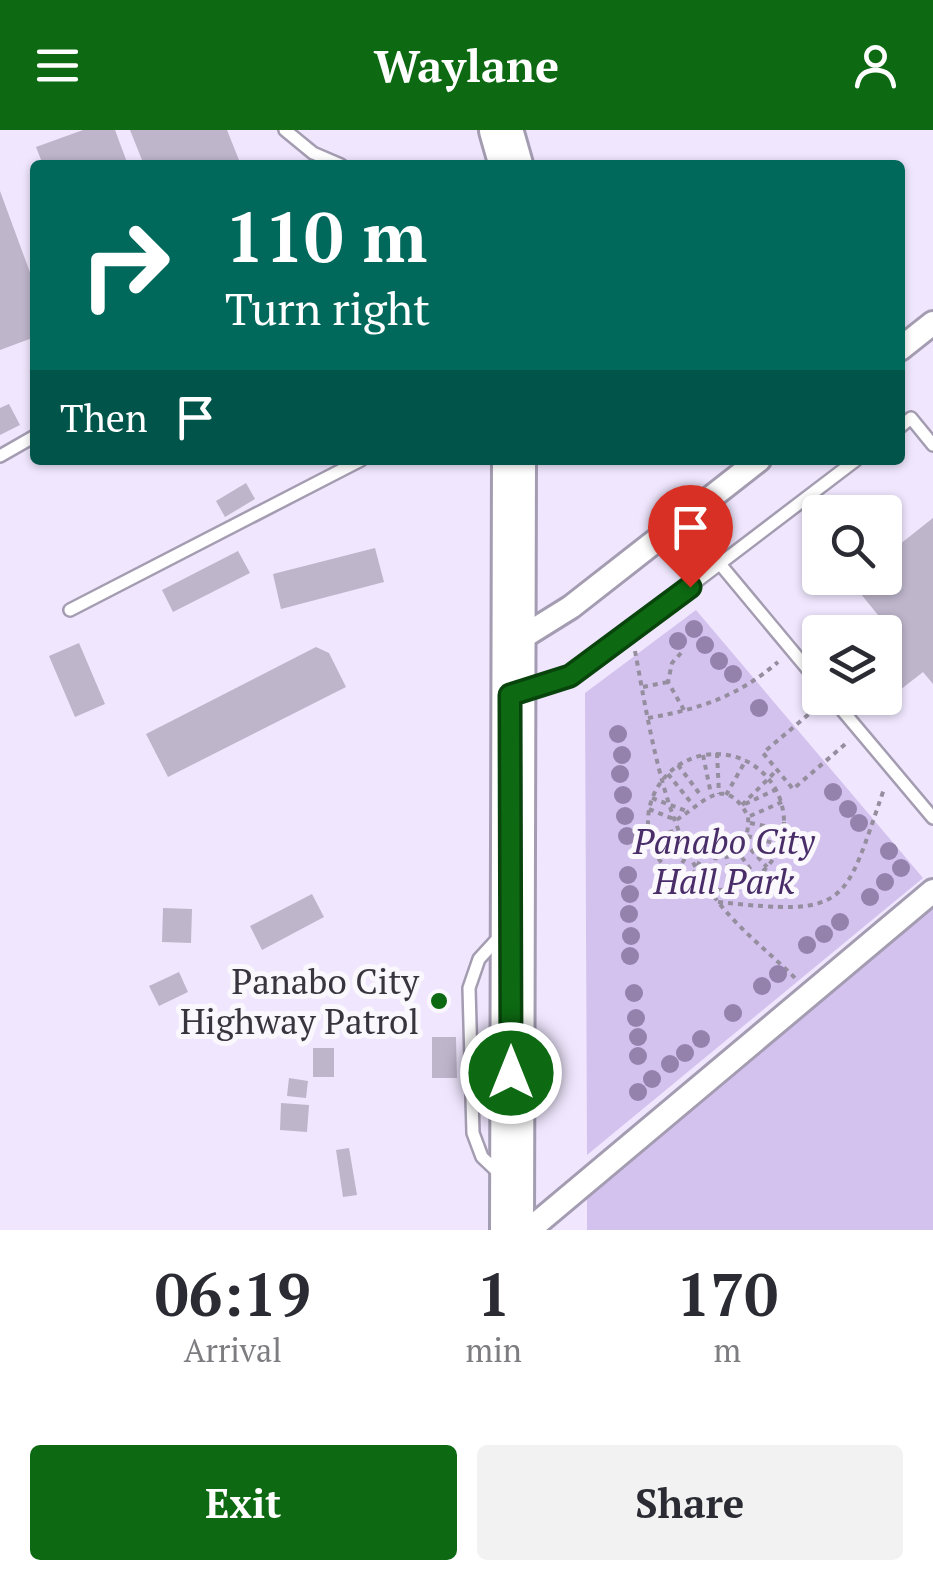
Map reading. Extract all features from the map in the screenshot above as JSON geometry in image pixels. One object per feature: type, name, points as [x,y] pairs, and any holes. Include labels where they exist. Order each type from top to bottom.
[{"type":"highway","points":[[512,1230],[510,645],[514,465]]},
{"type":"street","points":[[905,344],[933,322]]},
{"type":"street","points":[[510,645],[583,598],[752,465]]},
{"type":"street","points":[[529,1230],[933,891]]},
{"type":"lane","points":[[286,130],[313,153],[330,160]]},
{"type":"lane","points":[[905,422],[911,418],[933,445]]},
{"type":"lane","points":[[0,456],[30,439]]},
{"type":"lane","points":[[70,610],[351,465]]},
{"type":"lane","points":[[510,695],[570,676],[849,465]]},
{"type":"lane","points":[[720,564],[802,662]]},
{"type":"lane","points":[[845,715],[933,818]]},
{"type":"path","points":[[631,632],[663,780],[683,841],[718,902],[811,994]]},
{"type":"path","points":[[648,718],[734,696],[792,650]]},
{"type":"path","points":[[681,653],[672,663],[668,682],[684,711]]},
{"type":"path","points":[[642,688],[668,682]]},
{"type":"path","points":[[809,715],[762,753],[793,788],[860,732]]},
{"type":"path","points":[[703,754],[711,794]]},
{"type":"path","points":[[703,754],[717,754],[746,760],[769,778],[782,802],[784,830],[781,845],[768,867],[756,878],[732,888],[712,890],[674,876],[654,852],[650,840],[652,798],[668,774],[703,754]]},
{"type":"path","points":[[717,754],[719,794]]},
{"type":"path","points":[[726,794],[746,760]]},
{"type":"path","points":[[678,765],[703,798]]},
{"type":"path","points":[[718,902],[778,908],[821,904],[839,896],[852,881],[891,768]]},
{"type":"path","points":[[742,805],[777,770]]},
{"type":"path","points":[[668,774],[694,805]]},
{"type":"path","points":[[742,805],[777,789]]},
{"type":"path","points":[[676,820],[711,794],[726,794],[742,805],[749,820],[745,839],[736,849],[716,855],[689,852]]},
{"type":"path","points":[[652,798],[690,812]]},
{"type":"path","points":[[749,820],[782,802]]},
{"type":"path","points":[[649,809],[676,820]]},
{"type":"path","points":[[749,820],[784,830]]},
{"type":"path","points":[[650,840],[679,829]]},
{"type":"path","points":[[745,839],[781,845]]},
{"type":"path","points":[[745,839],[768,867]]},
{"type":"path","points":[[654,852],[683,841]]},
{"type":"path","points":[[736,849],[756,878]]},
{"type":"path","points":[[674,876],[689,852]]},
{"type":"path","points":[[688,884],[704,852]]},
{"type":"path","points":[[726,854],[732,888]]},
{"type":"path","points":[[712,890],[716,855]]},
{"type":"green space","name":"Panabo City Hall Park","points":[[696,610],[923,878],[587,1155],[585,693]]},
{"type":"green space","points":[[933,906],[933,1230],[587,1230],[587,1196]]},
{"type":"building","points":[[83,130],[115,130],[126,160],[41,160],[36,147]]},
{"type":"building","points":[[130,130],[227,130],[239,160],[142,160]]},
{"type":"building","points":[[0,191],[30,272],[30,339],[0,350]]},
{"type":"building","points":[[9,404],[20,425],[0,435],[0,408]]},
{"type":"building","points":[[246,483],[255,499],[225,517],[216,501]]},
{"type":"building","points":[[933,518],[933,684],[923,672],[902,688],[902,615],[878,615],[862,595],[902,595],[902,543]]},
{"type":"building","points":[[375,548],[384,582],[281,609],[273,574]]},
{"type":"building","points":[[238,551],[250,573],[173,612],[162,590]]},
{"type":"building","points":[[79,643],[105,704],[75,717],[49,656]]},
{"type":"building","points":[[316,647],[329,653],[346,687],[168,777],[146,734]]},
{"type":"building","points":[[312,894],[324,917],[262,950],[250,926]]},
{"type":"building","points":[[163,908],[192,909],[191,943],[162,942]]},
{"type":"building","points":[[179,972],[188,992],[159,1006],[149,986]]},
{"type":"building","points":[[432,1037],[456,1037],[457,1078],[432,1078]]},
{"type":"building","points":[[313,1048],[334,1048],[334,1077],[313,1077]]},
{"type":"building","points":[[289,1078],[308,1081],[306,1098],[287,1096]]},
{"type":"building","points":[[281,1103],[309,1105],[307,1132],[280,1130]]},
{"type":"building","points":[[349,1148],[357,1195],[343,1197],[336,1150]]},
{"type":"place","name":"Panabo City Highway Patrol","points":[[439,1001]]},
{"type":"route","points":[[511,1073],[510,695],[570,676],[690,587]]}]
